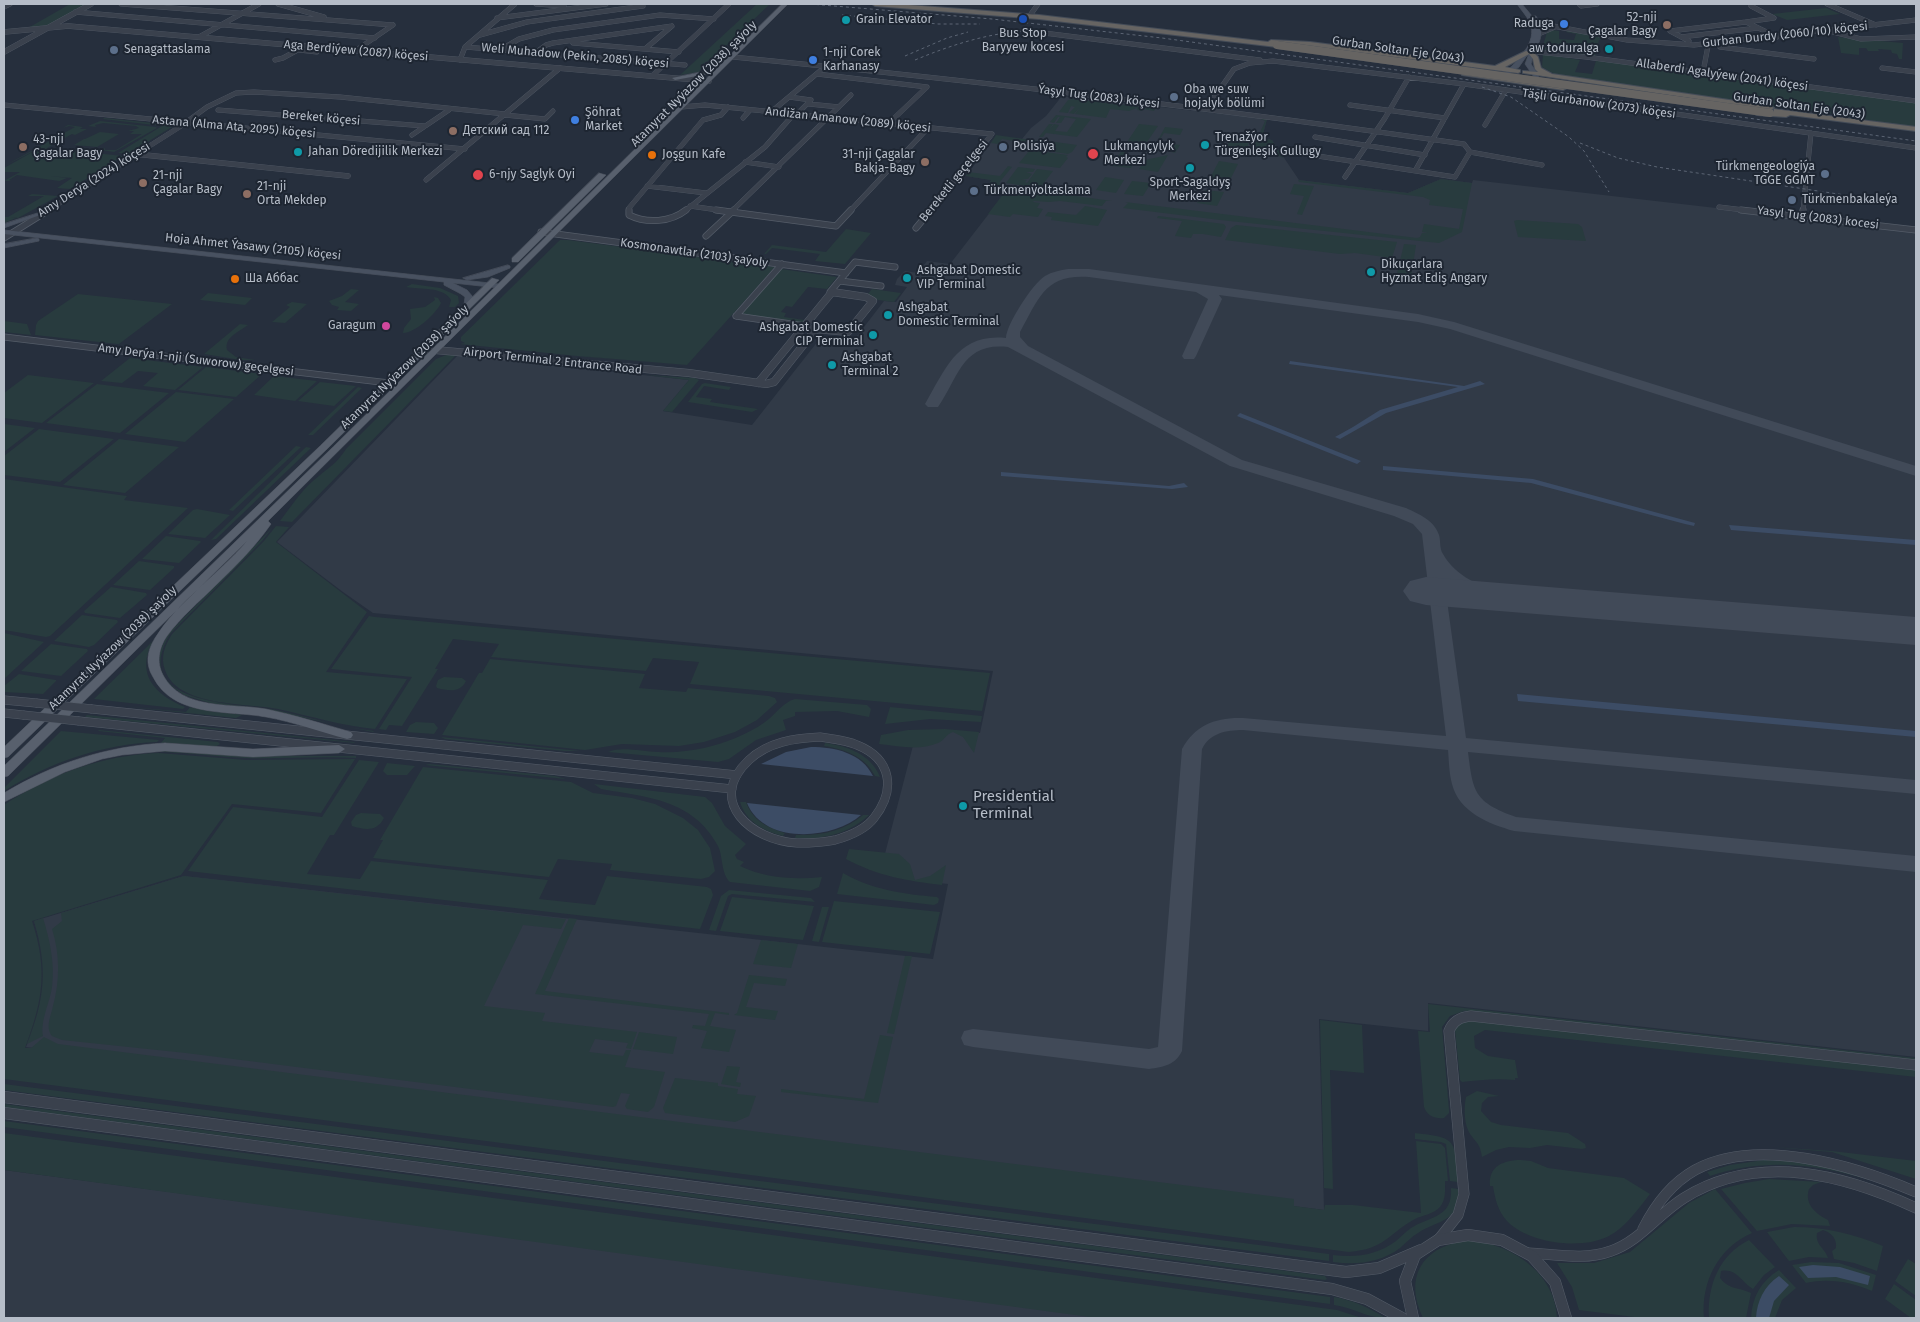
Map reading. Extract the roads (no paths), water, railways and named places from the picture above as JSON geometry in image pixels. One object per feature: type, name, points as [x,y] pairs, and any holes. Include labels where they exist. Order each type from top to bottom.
[{"type":"highway","name":"Gurban Soltan Eje (2043)","points":[[875,4],[1039,17],[1273,43]]},
{"type":"highway","name":"Gurban Soltan Eje (2043)","points":[[905,4],[1031,14],[1273,43],[1916,131]]},
{"type":"highway","points":[[1273,43],[1310,44],[1490,68],[1744,104],[1786,114]]},
{"type":"highway","points":[[1273,43],[1324,55],[1517,83],[1749,113],[1786,114]]},
{"type":"highway","points":[[1490,68],[1508,65],[1518,55],[1529,52],[1536,58],[1538,69],[1558,78]]},
{"type":"highway","points":[[1515,72],[1503,75],[1503,78],[1517,83],[1534,82],[1538,79],[1535,75]]},
{"type":"main road","name":"Atamyrat Nyýazow (2038) şaýoly","points":[[4,754],[389,383],[432,347],[468,305],[493,287],[508,267],[692,97],[708,77],[776,4]]},
{"type":"main road","name":"Atamyrat Nyýazow (2038) şaýoly","points":[[4,773],[280,504],[432,347],[699,80],[708,77],[733,57],[785,4]]},
{"type":"main road","points":[[1519,4],[1535,22],[1528,64],[1535,75]]},
{"type":"main road","points":[[1515,72],[1541,33],[1524,4]]},
{"type":"main road","points":[[675,78],[708,77]]},
{"type":"main road","points":[[675,78],[688,82],[693,86]]},
{"type":"main road","points":[[4,226],[40,214]]},
{"type":"main road","points":[[40,214],[34,228],[45,236]]},
{"type":"main road","name":"Hoja Ahmet Ýasawy (2105) köçesi","points":[[6,235],[45,236],[493,287]]},
{"type":"main road","name":"Hoja Ahmet Ýasawy (2105) köçesi","points":[[6,235],[445,281]]},
{"type":"main road","points":[[4,246],[29,240],[66,242]]},
{"type":"main road","points":[[445,281],[485,275],[508,267]]},
{"type":"main road","points":[[445,281],[469,297],[468,305]]},
{"type":"main road","points":[[280,504],[262,531],[245,551],[162,635],[153,656],[154,668],[158,680],[163,686],[187,701],[283,717],[347,735]]},
{"type":"main road","points":[[4,798],[32,781],[63,767],[86,759],[132,748],[167,746],[256,753],[340,748]]},
{"type":"street","points":[[4,7],[10,4]]},
{"type":"street","points":[[4,52],[91,4]]},
{"type":"street","points":[[121,4],[393,25],[355,51]]},
{"type":"street","points":[[198,38],[259,4]]},
{"type":"street","points":[[278,4],[330,20]]},
{"type":"street","points":[[460,60],[465,47],[515,4]]},
{"type":"street","points":[[536,4],[581,7]]},
{"type":"street","points":[[497,18],[606,4]]},
{"type":"street","points":[[652,76],[729,4]]},
{"type":"street","points":[[1031,14],[1038,4]]},
{"type":"street","points":[[1579,4],[1580,6],[1597,4]]},
{"type":"street","points":[[1827,4],[1876,25]]},
{"type":"street","points":[[480,36],[527,22],[642,5],[654,16]]},
{"type":"street","points":[[1689,41],[1670,32],[1774,18],[1751,6]]},
{"type":"street","points":[[75,12],[375,38]]},
{"type":"street","points":[[500,50],[514,40],[540,33],[654,16],[714,19]]},
{"type":"street","points":[[645,49],[682,17]]},
{"type":"street","name":"Gurban Durdy (2060/10) köçesi","points":[[1535,22],[1627,40],[1707,45],[1916,20]]},
{"type":"street","points":[[1746,22],[1777,37]]},
{"type":"street","points":[[1903,22],[1910,25]]},
{"type":"street","name":"Aga Berdiýew (2087) köçesi","points":[[4,32],[68,26],[699,80]]},
{"type":"street","points":[[535,53],[547,44],[672,26]]},
{"type":"street","name":"Gurban Durdy (2060/10) köçesi","points":[[1541,33],[1547,28],[1566,27]]},
{"type":"street","points":[[1708,27],[1738,41]]},
{"type":"street","points":[[1681,37],[1758,28]]},
{"type":"street","points":[[1828,31],[1841,36],[1883,40],[1916,37]]},
{"type":"street","points":[[1044,33],[1254,58],[1264,61]]},
{"type":"street","points":[[558,42],[679,52]]},
{"type":"street","points":[[1702,72],[1707,45],[1814,60]]},
{"type":"street","points":[[275,60],[283,58],[305,46]]},
{"type":"street","name":"Weli Muhadow (Pekin, 2085) köçesi","points":[[465,47],[685,65]]},
{"type":"street","points":[[299,50],[317,52]]},
{"type":"street","name":"Allaberdi Agalyýew (2041) köçesi","points":[[1529,52],[1702,72],[1916,101]]},
{"type":"street","name":"Ýaşyl Tug (2083) köçesi","points":[[733,57],[1206,109],[1377,130],[1464,144],[1470,152]]},
{"type":"street","points":[[1206,109],[1234,70],[1244,65],[1264,61]]},
{"type":"street","name":"Täşli Gurbanow (2073) köçesi","points":[[1264,61],[1464,84],[1916,148]]},
{"type":"street","points":[[770,112],[826,66]]},
{"type":"street","points":[[426,180],[560,68]]},
{"type":"street","points":[[1882,68],[1916,72]]},
{"type":"street","points":[[817,74],[927,86],[889,123]]},
{"type":"street","points":[[1345,177],[1377,130],[1409,77]]},
{"type":"street","points":[[1415,171],[1464,84]]},
{"type":"street","points":[[1485,125],[1506,90]]},
{"type":"street","name":"Amy Derýa (2024) köçesi","points":[[6,235],[227,96],[242,92],[300,95],[545,119],[553,111]]},
{"type":"street","points":[[706,236],[779,167],[850,95]]},
{"type":"street","name":"Andižan Amanow (2089) köçesi","points":[[692,97],[705,105]]},
{"type":"street","points":[[789,97],[808,99],[811,102],[809,104]]},
{"type":"street","points":[[728,107],[721,115],[703,120],[629,208],[629,215],[661,220],[677,217],[765,147],[795,115],[809,104],[839,107]]},
{"type":"street","name":"Astana (Alma Ata, 2095) köçesi","points":[[4,105],[465,149]]},
{"type":"street","name":"Andižan Amanow (2089) köçesi","points":[[681,107],[705,105],[992,134]]},
{"type":"street","points":[[1350,105],[1445,118]]},
{"type":"street","name":"Bereket köçesi","points":[[218,110],[425,126]]},
{"type":"street","points":[[412,135],[449,110]]},
{"type":"street","points":[[743,118],[750,110]]},
{"type":"street","points":[[690,206],[836,226],[928,128]]},
{"type":"street","points":[[1802,217],[1811,133]]},
{"type":"street","name":"Bereketli geçelgesi","points":[[916,228],[992,134]]},
{"type":"street","points":[[1315,138],[1425,155]]},
{"type":"street","points":[[1285,151],[1455,177],[1470,152],[1542,165]]},
{"type":"street","points":[[135,154],[348,176]]},
{"type":"street","points":[[746,162],[779,167]]},
{"type":"street","points":[[647,186],[706,193]]},
{"type":"street","name":"Yasyl Tug (2083) kocesi","points":[[1720,207],[1916,230]]},
{"type":"street","name":"Kosmonawtlar (2103) şaýoly","points":[[548,231],[782,264],[848,271]]},
{"type":"street","name":"Kosmonawtlar (2103) şaýoly","points":[[548,231],[848,271]]},
{"type":"street","points":[[758,384],[855,262],[895,267]]},
{"type":"street","points":[[782,264],[736,316],[816,329],[848,332],[873,302],[866,297],[832,292]]},
{"type":"street","points":[[840,280],[881,286]]},
{"type":"street","points":[[758,384],[774,382],[816,329]]},
{"type":"street","name":"Amy Derýa 1-nji (Suworow) geçelgesi","points":[[4,336],[389,383]]},
{"type":"street","name":"Airport Terminal 2 Entrance Road","points":[[432,347],[684,371],[758,384]]},
{"type":"street","points":[[4,700],[737,775]]},
{"type":"street","points":[[4,713],[732,789]]},
{"type":"street","points":[[828,738],[850,743],[874,756],[883,765],[888,775],[890,791],[887,802],[880,813],[858,831],[827,842],[801,844],[776,841],[749,828],[740,819],[734,809],[732,789],[737,775],[748,761],[773,746],[796,739],[828,738]]},
{"type":"street","points":[[4,1097],[1346,1272],[1379,1268],[1421,1250],[1439,1239],[1455,1222],[1464,1203],[1449,1031],[1452,1023],[1461,1018],[1472,1016],[1916,1065]]},
{"type":"street","points":[[4,1113],[1332,1288],[1367,1299],[1402,1318]]},
{"type":"street","points":[[1641,1232],[1650,1215],[1671,1188],[1704,1168],[1729,1160],[1772,1156],[1818,1160],[1867,1172],[1916,1192]]},
{"type":"street","points":[[1526,1253],[1545,1253],[1569,1257],[1591,1256],[1618,1248],[1683,1198],[1699,1189],[1725,1178],[1763,1172],[1801,1172],[1839,1179],[1880,1192],[1916,1208]]},
{"type":"street","points":[[1904,1187],[1916,1188]]},
{"type":"street","points":[[1439,1239],[1462,1234],[1486,1235],[1511,1244],[1526,1253],[1546,1271],[1556,1285],[1563,1300],[1566,1318]]},
{"type":"street","points":[[1413,1318],[1406,1296],[1406,1281],[1413,1261],[1421,1250]]},
{"type":"water","points":[[1290,361],[1464,386],[1480,381],[1485,384],[1386,413],[1340,439],[1335,437],[1380,410],[1458,387],[1289,364]]},
{"type":"water","points":[[1240,413],[1361,461],[1357,464],[1237,416]]},
{"type":"water","points":[[1383,466],[1533,479],[1695,523],[1694,526],[1685,524],[1531,483],[1383,470]]},
{"type":"water","points":[[1001,472],[1169,486],[1184,483],[1188,487],[1172,489],[1001,476]]},
{"type":"water","points":[[1729,525],[1916,540],[1916,545],[1731,530]]},
{"type":"water","points":[[1517,694],[1916,731],[1916,737],[1518,701]]},
{"type":"water","points":[[811,747],[829,748],[847,753],[862,762],[873,776],[761,764],[786,752]]},
{"type":"water","points":[[747,803],[861,815],[834,830],[800,834],[783,832],[768,826],[756,817]]},
{"type":"water","points":[[1813,1265],[1840,1267],[1870,1276],[1868,1285],[1836,1277],[1808,1278],[1799,1267]]},
{"type":"water","points":[[1779,1276],[1789,1285],[1774,1301],[1769,1318],[1756,1318],[1762,1294],[1769,1284]]},
{"type":"railway","points":[[810,4],[992,19],[1162,38],[1916,141]]},
{"type":"railway","points":[[842,15],[938,24],[980,24]]},
{"type":"railway","points":[[915,60],[946,48],[991,35],[1040,30]]},
{"type":"railway","points":[[905,56],[947,38],[968,32]]},
{"type":"railway","points":[[1482,87],[1511,97],[1569,137],[1584,151],[1609,192]]},
{"type":"railway","points":[[1580,143],[1618,158],[1657,167],[1865,198]]},
{"type":"place","name":"Bus Stop Baryyew kocesi","points":[[1023,19]]},
{"type":"place","name":"Grain Elevator","points":[[846,20]]},
{"type":"place","name":"Raduga","points":[[1564,24]]},
{"type":"place","name":"52-nji Çagalar Bagy","points":[[1667,25]]},
{"type":"place","name":"aw toduralga","points":[[1609,49]]},
{"type":"place","name":"Senagattaslama","points":[[114,50]]},
{"type":"place","name":"1-nji Corek Karhanasy","points":[[813,60]]},
{"type":"place","name":"Oba we suw hojalyk bölümi","points":[[1174,97]]},
{"type":"place","name":"Şöhrat Market","points":[[575,120]]},
{"type":"place","name":"Детский сад 112","points":[[453,131]]},
{"type":"place","name":"Trenažýor Türgenleşik Gullugy","points":[[1205,145]]},
{"type":"place","name":"43-nji Çagalar Bagy","points":[[23,147]]},
{"type":"place","name":"Polisiýa","points":[[1003,147]]},
{"type":"place","name":"Jahan Döredijilik Merkezi","points":[[298,152]]},
{"type":"place","name":"Lukmançylyk Merkezi","points":[[1093,154]]},
{"type":"place","name":"Joşgun Kafe","points":[[652,155]]},
{"type":"place","name":"31-nji Çagalar Bakja-Bagy","points":[[925,162]]},
{"type":"place","name":"Sport-Sagaldyş Merkezi","points":[[1190,168]]},
{"type":"place","name":"Türkmengeologiýa TGGE GGMT","points":[[1825,174]]},
{"type":"place","name":"6-njy Saglyk Oyi","points":[[478,175]]},
{"type":"place","name":"21-nji Çagalar Bagy","points":[[143,183]]},
{"type":"place","name":"Türkmenÿoltaslama","points":[[974,191]]},
{"type":"place","name":"21-nji Orta Mekdep","points":[[247,194]]},
{"type":"place","name":"Türkmenbakaleýa","points":[[1792,200]]},
{"type":"place","name":"Dikuçarlara Hyzmat Ediş Angary","points":[[1371,272]]},
{"type":"place","name":"Ashgabat Domestic VIP Terminal","points":[[907,278]]},
{"type":"place","name":"Ша Аббас","points":[[235,279]]},
{"type":"place","name":"Ashgabat Domestic Terminal","points":[[888,315]]},
{"type":"place","name":"Garagum","points":[[386,326]]},
{"type":"place","name":"Ashgabat Domestic CIP Terminal","points":[[873,335]]},
{"type":"place","name":"Ashgabat Terminal 2","points":[[832,365]]},
{"type":"place","name":"Presidential Terminal","points":[[963,806]]}]
